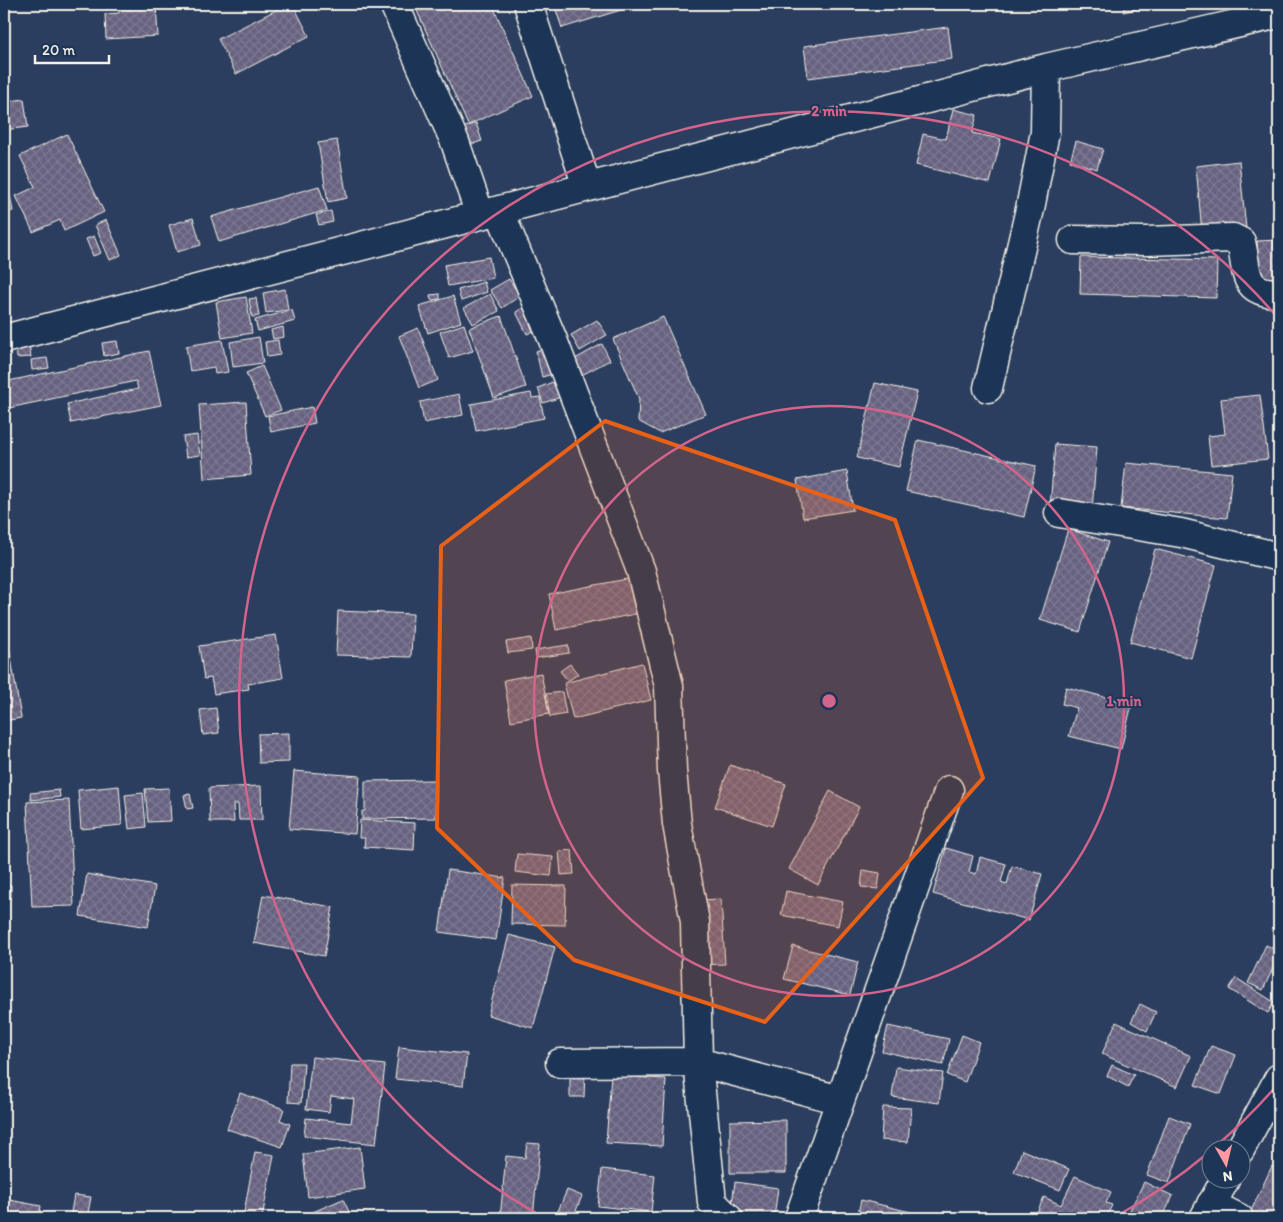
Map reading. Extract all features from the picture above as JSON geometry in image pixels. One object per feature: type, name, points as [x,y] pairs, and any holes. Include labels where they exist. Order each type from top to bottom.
[{"type":"street","points":[[394,4],[455,142],[560,358],[641,571],[670,686],[672,771],[677,824],[695,922],[698,1062],[712,1202],[728,1218]]},
{"type":"street","points":[[528,4],[588,187]]},
{"type":"street","points":[[4,339],[1046,68],[1279,14]]},
{"type":"street","points":[[988,388],[1030,209],[1045,132],[1046,68]]},
{"type":"street","points":[[1073,240],[1147,241],[1233,238],[1241,242],[1246,272],[1252,286],[1269,292],[1279,292]]},
{"type":"street","points":[[1059,513],[1180,533],[1279,556]]},
{"type":"street","points":[[799,1218],[949,790]]},
{"type":"street","points":[[560,1063],[698,1062],[840,1100]]},
{"type":"street","points":[[1245,1140],[1279,1078]]},
{"type":"street","points":[[1219,1190],[1208,1211],[1240,1218]]},
{"type":"highlighted area","points":[[605,421],[895,520],[983,778],[765,1022],[574,960],[437,828],[441,546]]},
{"type":"building","points":[[119,4],[156,4],[158,36],[106,39],[105,14],[119,13]]},
{"type":"building","points":[[288,4],[293,4],[309,36],[236,74],[218,39]]},
{"type":"building","points":[[414,4],[492,4],[533,96],[468,125]]},
{"type":"building","points":[[554,4],[633,4],[634,6],[562,28]]},
{"type":"building","points":[[1125,4],[1159,4],[1123,12]]},
{"type":"building","points":[[948,27],[952,59],[808,78],[804,46]]},
{"type":"building","points":[[24,99],[28,127],[4,130],[4,102]]},
{"type":"building","points":[[953,109],[977,115],[972,133],[1001,139],[990,183],[916,165],[923,134],[946,139]]},
{"type":"building","points":[[476,123],[482,141],[466,146],[460,129]]},
{"type":"building","points":[[67,134],[104,212],[64,231],[60,220],[33,232],[16,196],[35,187],[20,156]]},
{"type":"building","points":[[337,140],[347,198],[328,202],[318,143]]},
{"type":"building","points":[[1076,141],[1103,149],[1097,169],[1070,161]]},
{"type":"building","points":[[1239,161],[1246,228],[1202,232],[1196,166]]},
{"type":"building","points":[[4,165],[13,211],[4,213]]},
{"type":"building","points":[[319,186],[327,210],[219,242],[211,217]]},
{"type":"building","points":[[331,211],[333,222],[319,225],[316,215]]},
{"type":"building","points":[[193,218],[201,245],[177,252],[169,225]]},
{"type":"building","points":[[106,220],[121,255],[110,260],[95,225]]},
{"type":"building","points":[[94,236],[101,253],[93,256],[86,239]]},
{"type":"building","points":[[1279,240],[1279,282],[1259,283],[1257,241]]},
{"type":"building","points":[[489,257],[493,278],[448,286],[444,265]]},
{"type":"building","points":[[1081,257],[1217,260],[1216,298],[1080,294]]},
{"type":"building","points":[[509,279],[520,296],[502,308],[490,290]]},
{"type":"building","points":[[484,282],[487,292],[461,301],[458,290]]},
{"type":"building","points":[[285,289],[288,310],[266,313],[263,293]]},
{"type":"building","points":[[440,294],[440,299],[431,300],[430,295]]},
{"type":"building","points":[[490,294],[499,311],[473,324],[464,308]]},
{"type":"building","points":[[453,296],[461,322],[428,333],[419,306]]},
{"type":"building","points":[[246,297],[252,333],[222,338],[216,302]]},
{"type":"building","points":[[256,298],[259,316],[252,317],[249,299]]},
{"type":"building","points":[[524,307],[536,330],[527,334],[516,312]]},
{"type":"building","points":[[292,310],[295,321],[258,331],[255,320]]},
{"type":"building","points":[[501,316],[526,387],[494,398],[469,328]]},
{"type":"building","points":[[663,317],[706,414],[660,433],[638,421],[639,399],[613,339]]},
{"type":"building","points":[[597,320],[607,335],[580,351],[571,335]]},
{"type":"building","points":[[464,324],[473,351],[449,358],[440,332]]},
{"type":"building","points":[[283,327],[284,337],[273,339],[271,330]]},
{"type":"building","points":[[418,328],[438,380],[419,388],[399,336]]},
{"type":"building","points":[[259,337],[263,363],[233,367],[230,342]]},
{"type":"building","points":[[222,340],[228,372],[215,374],[214,367],[190,371],[186,346]]},
{"type":"building","points":[[278,340],[280,355],[267,357],[265,342]]},
{"type":"building","points":[[117,341],[119,353],[104,356],[102,343]]},
{"type":"building","points":[[29,343],[31,357],[17,358],[16,345]]},
{"type":"building","points":[[602,344],[610,360],[576,378],[568,363]]},
{"type":"building","points":[[546,348],[553,374],[542,377],[536,351]]},
{"type":"building","points":[[149,351],[161,405],[71,423],[67,404],[138,389],[136,381],[4,409],[4,382]]},
{"type":"building","points":[[47,358],[49,368],[32,370],[31,360]]},
{"type":"building","points":[[262,366],[281,410],[265,416],[246,373]]},
{"type":"building","points":[[555,381],[561,397],[543,403],[538,388]]},
{"type":"building","points":[[875,383],[917,392],[899,467],[857,458]]},
{"type":"building","points":[[531,393],[532,398],[540,397],[544,418],[476,431],[471,404]]},
{"type":"building","points":[[459,394],[463,415],[424,423],[420,402]]},
{"type":"building","points":[[1260,395],[1268,459],[1211,465],[1208,436],[1225,434],[1221,399]]},
{"type":"building","points":[[1278,401],[1279,466],[1273,466]]},
{"type":"building","points":[[246,402],[251,475],[204,479],[199,405]]},
{"type":"building","points":[[312,407],[315,423],[271,432],[268,416]]},
{"type":"building","points":[[197,435],[200,455],[186,457],[183,437]]},
{"type":"building","points":[[918,440],[1036,466],[1024,517],[906,491]]},
{"type":"building","points":[[1055,444],[1097,447],[1092,510],[1050,507]]},
{"type":"building","points":[[1126,463],[1232,473],[1227,518],[1121,508]]},
{"type":"building","points":[[847,471],[853,510],[803,518],[797,480]]},
{"type":"building","points":[[1068,529],[1108,542],[1080,632],[1040,620]]},
{"type":"building","points":[[1155,549],[1216,565],[1191,658],[1130,642]]},
{"type":"building","points":[[632,578],[640,613],[556,630],[549,594]]},
{"type":"building","points":[[338,611],[413,614],[411,657],[336,655]]},
{"type":"building","points":[[4,616],[21,718],[4,721]]},
{"type":"building","points":[[276,635],[283,678],[248,684],[249,689],[214,694],[211,678],[204,679],[199,646]]},
{"type":"building","points":[[531,638],[532,650],[508,653],[506,642]]},
{"type":"building","points":[[568,645],[569,653],[536,658],[535,650]]},
{"type":"building","points":[[642,663],[651,700],[573,719],[564,683]]},
{"type":"building","points":[[570,664],[578,674],[568,681],[560,671]]},
{"type":"building","points":[[541,673],[549,714],[511,721],[504,680]]},
{"type":"building","points":[[1066,687],[1132,704],[1121,749],[1069,736],[1077,708],[1062,704]]},
{"type":"building","points":[[562,692],[566,714],[550,717],[546,694]]},
{"type":"building","points":[[216,708],[219,733],[203,735],[200,710]]},
{"type":"building","points":[[289,733],[289,762],[259,763],[258,734]]},
{"type":"building","points":[[730,765],[786,784],[772,826],[715,807]]},
{"type":"building","points":[[294,771],[360,776],[355,834],[289,829]]},
{"type":"building","points":[[436,780],[436,818],[362,819],[362,811],[365,811],[365,781]]},
{"type":"building","points":[[119,786],[122,825],[81,829],[78,790]]},
{"type":"building","points":[[261,786],[262,820],[239,820],[238,804],[233,804],[234,822],[210,822],[209,788]]},
{"type":"building","points":[[169,788],[171,821],[148,822],[145,789]]},
{"type":"building","points":[[59,790],[60,797],[31,800],[30,793]]},
{"type":"building","points":[[830,791],[859,807],[818,885],[789,869]]},
{"type":"building","points":[[143,793],[146,827],[129,829],[125,795]]},
{"type":"building","points":[[190,794],[193,808],[187,809],[184,795]]},
{"type":"building","points":[[69,800],[74,906],[32,907],[27,802]]},
{"type":"building","points":[[360,820],[415,823],[414,850],[364,847],[365,838],[359,838]]},
{"type":"building","points":[[946,848],[973,856],[969,872],[976,874],[980,857],[1006,864],[1001,882],[1007,884],[1012,866],[1042,874],[1029,920],[933,894]]},
{"type":"building","points":[[572,850],[574,874],[561,875],[559,851]]},
{"type":"building","points":[[517,854],[553,857],[551,876],[515,872]]},
{"type":"building","points":[[448,870],[505,878],[496,940],[439,932]]},
{"type":"building","points":[[863,870],[880,873],[878,889],[861,887]]},
{"type":"building","points":[[87,874],[155,886],[148,927],[80,916]]},
{"type":"building","points":[[4,885],[11,885],[11,897],[4,897]]},
{"type":"building","points":[[512,885],[566,886],[565,925],[511,924]]},
{"type":"building","points":[[786,891],[843,902],[838,926],[781,915]]},
{"type":"building","points":[[263,895],[333,907],[324,956],[254,943]]},
{"type":"building","points":[[721,899],[725,964],[702,965],[699,900]]},
{"type":"building","points":[[509,935],[555,947],[533,1028],[488,1015]]},
{"type":"building","points":[[1266,945],[1279,951],[1279,955],[1263,990],[1248,983]]},
{"type":"building","points":[[793,946],[858,962],[850,995],[784,979]]},
{"type":"building","points":[[1236,978],[1274,1002],[1268,1013],[1229,989]]},
{"type":"building","points":[[1140,1004],[1156,1012],[1147,1031],[1131,1022]]},
{"type":"building","points":[[1116,1022],[1191,1056],[1177,1087],[1102,1054]]},
{"type":"building","points":[[888,1026],[949,1039],[943,1065],[882,1051]]},
{"type":"building","points":[[962,1035],[979,1042],[965,1082],[947,1075]]},
{"type":"building","points":[[1211,1046],[1236,1055],[1221,1094],[1195,1085]]},
{"type":"building","points":[[399,1047],[467,1054],[463,1086],[395,1079]]},
{"type":"building","points":[[312,1057],[385,1065],[376,1144],[304,1136],[306,1118],[351,1123],[354,1099],[331,1096],[329,1112],[306,1109]]},
{"type":"building","points":[[290,1063],[304,1063],[301,1103],[288,1102]]},
{"type":"building","points":[[1112,1065],[1134,1075],[1128,1087],[1107,1076]]},
{"type":"building","points":[[896,1067],[943,1073],[939,1103],[892,1097]]},
{"type":"building","points":[[570,1071],[585,1071],[584,1097],[570,1097]]},
{"type":"building","points":[[611,1076],[666,1079],[662,1146],[606,1143]]},
{"type":"building","points":[[240,1093],[284,1109],[280,1120],[290,1124],[282,1147],[227,1129]]},
{"type":"building","points":[[883,1107],[911,1108],[908,1142],[881,1140]]},
{"type":"building","points":[[1169,1116],[1190,1124],[1169,1183],[1147,1175]]},
{"type":"building","points":[[786,1120],[786,1173],[730,1173],[730,1121]]},
{"type":"building","points":[[527,1143],[540,1144],[533,1218],[500,1218],[506,1156],[525,1158]]},
{"type":"building","points":[[360,1147],[365,1189],[308,1197],[303,1154]]},
{"type":"building","points":[[1022,1150],[1069,1169],[1060,1190],[1014,1172]]},
{"type":"building","points":[[255,1152],[274,1155],[262,1218],[243,1218]]},
{"type":"building","points":[[1272,1166],[1279,1169],[1279,1216],[1278,1218],[1261,1218],[1250,1213]]},
{"type":"building","points":[[602,1169],[655,1175],[651,1212],[598,1206]]},
{"type":"building","points":[[1075,1176],[1111,1192],[1106,1203],[1112,1205],[1106,1218],[1035,1217],[1044,1197],[1061,1205]]},
{"type":"building","points":[[735,1182],[778,1188],[774,1218],[730,1218]]},
{"type":"building","points":[[1144,1182],[1173,1196],[1162,1218],[1126,1218]]},
{"type":"building","points":[[567,1190],[582,1196],[573,1218],[555,1218]]},
{"type":"building","points":[[74,1195],[91,1197],[87,1218],[70,1218]]},
{"type":"building","points":[[4,1199],[41,1206],[39,1218],[4,1218]]},
{"type":"building","points":[[343,1199],[352,1218],[299,1218]]},
{"type":"building","points":[[861,1200],[935,1218],[857,1218]]}]
